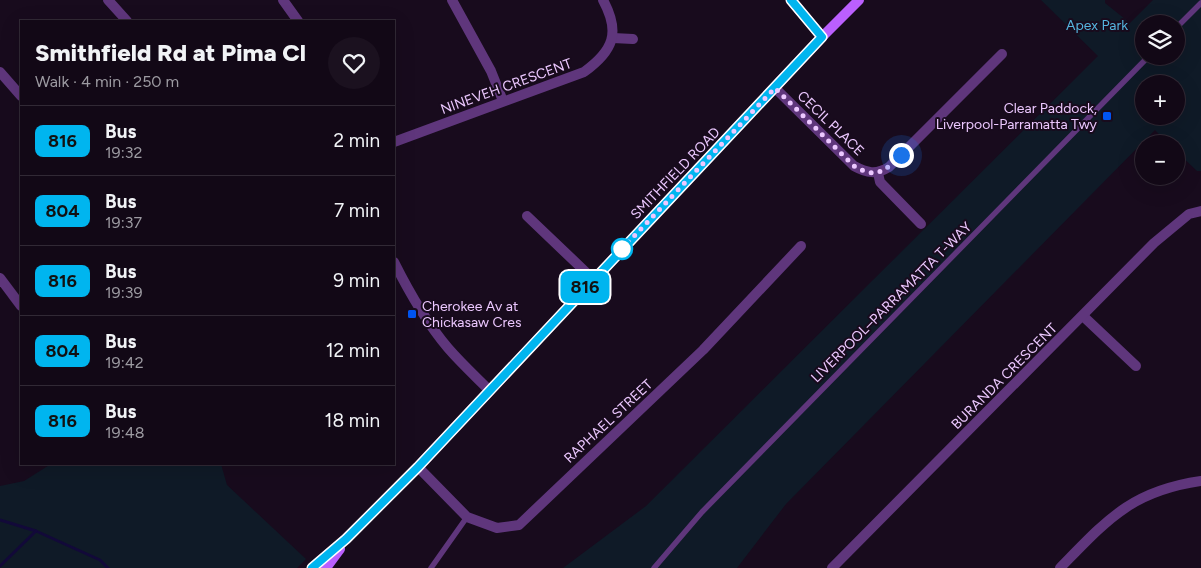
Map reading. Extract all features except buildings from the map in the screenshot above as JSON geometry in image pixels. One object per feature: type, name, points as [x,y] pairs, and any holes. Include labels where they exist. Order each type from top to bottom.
[{"type":"main road","points":[[792,0],[822,37]]},
{"type":"main road","name":"SMITHFIELD ROAD","points":[[312,568],[346,539],[418,467],[822,37],[860,0]]},
{"type":"main road","name":"SMITHFIELD ROAD","points":[[326,568],[346,539]]},
{"type":"street","points":[[108,0],[126,20]]},
{"type":"street","points":[[283,0],[297,20]]},
{"type":"street","points":[[452,0],[491,71],[502,101]]},
{"type":"street","points":[[603,0],[610,17],[613,38],[633,39]]},
{"type":"street","name":"NINEVEH CRESCENT","points":[[395,142],[584,72],[609,49],[613,38]]},
{"type":"street","points":[[920,224],[880,182],[878,173],[889,166],[1002,54]]},
{"type":"street","points":[[0,72],[20,95]]},
{"type":"street","name":"CECIL PLACE","points":[[775,88],[854,166],[864,172],[878,173]]},
{"type":"street","name":"BURANDA CRESCENT","points":[[832,568],[1154,243],[1189,214],[1201,212]]},
{"type":"street","points":[[527,216],[593,279]]},
{"type":"street","name":"RAPHAEL STREET","points":[[418,467],[467,518],[497,528],[519,525],[703,350],[801,246]]},
{"type":"street","points":[[395,264],[404,283],[449,349],[489,390]]},
{"type":"street","points":[[0,278],[20,305]]},
{"type":"street","points":[[395,288],[404,283]]},
{"type":"street","points":[[1083,316],[1136,366]]},
{"type":"street","points":[[1060,568],[1106,522],[1128,505],[1151,493],[1168,487],[1201,481]]},
{"type":"lane","points":[[1185,19],[1201,3]]},
{"type":"lane","name":"LIVERPOOL–PARRAMATTA T-WAY","points":[[654,568],[702,512],[1139,65]]},
{"type":"lane","points":[[431,568],[467,518]]},
{"type":"green space","name":"Apex Park","points":[[1041,0],[1105,0],[1105,3],[1130,23],[1135,18],[1135,65],[1185,65],[1185,15],[1138,15],[1153,0],[1201,0],[1201,171],[1197,171],[1185,160],[1185,135],[1160,135],[1155,130],[1150,135],[1135,135],[1135,150],[786,504],[737,568],[563,568],[646,506],[1098,56]]},
{"type":"green space","points":[[49,465],[221,465],[227,485],[306,559],[297,568],[0,568],[0,486],[24,481]]},
{"type":"waterway","points":[[0,520],[36,531],[100,560],[108,568]]},
{"type":"waterway","points":[[0,566],[36,531]]},
{"type":"bus line","name":"816","points":[[312,568],[346,539],[418,467],[822,37],[791,0]]},
{"type":"place","name":"Clear Paddock, Liverpool-Parramatta Twy","points":[[1107,116]]},
{"type":"place","name":"Cherokee Av at Chickasaw Cres","points":[[412,314]]},
{"type":"route","points":[[622,249],[619,252],[775,88],[854,166],[864,172],[878,173],[901,155]]}]
